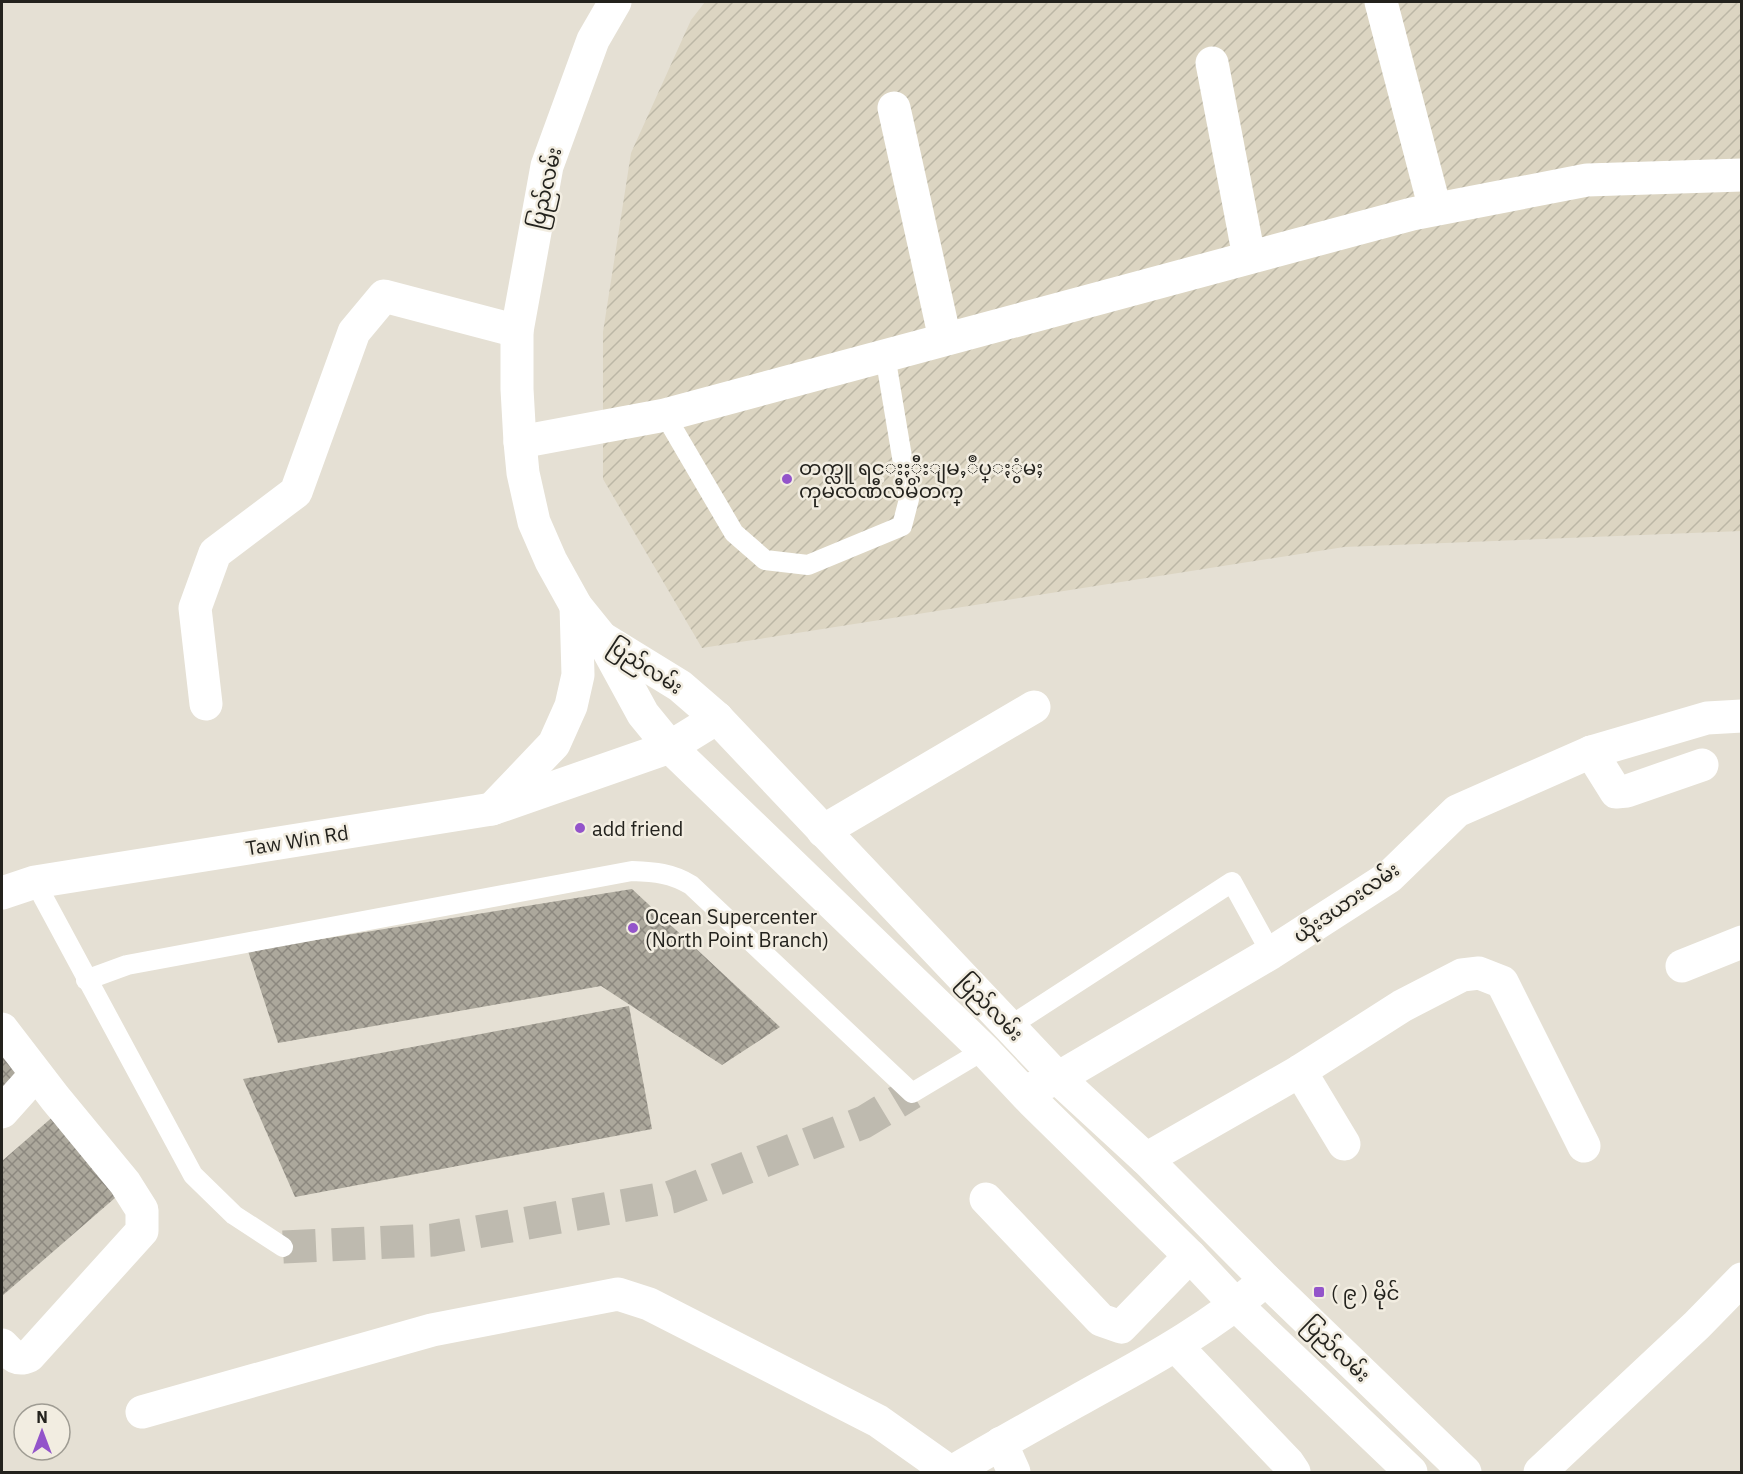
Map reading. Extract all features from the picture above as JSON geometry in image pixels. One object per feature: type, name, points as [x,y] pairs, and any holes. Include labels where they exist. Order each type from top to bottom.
[{"type":"main road","name":"ပြည်လမ်း","points":[[615,2],[593,40],[547,166],[517,331],[517,389],[523,473],[534,522],[551,561],[572,599],[601,637],[643,714],[670,747],[984,1050],[1237,1306],[1411,1473]]},
{"type":"main road","points":[[1381,2],[1435,209]]},
{"type":"main road","points":[[1212,63],[1249,257]]},
{"type":"main road","points":[[894,108],[945,339]]},
{"type":"main road","points":[[520,442],[665,415],[1435,209],[1587,180],[1742,175]]},
{"type":"main road","points":[[206,704],[195,608],[215,553],[296,492],[354,332],[376,305],[384,297],[517,331]]},
{"type":"main road","points":[[492,809],[554,744],[571,706],[578,675],[572,599]]},
{"type":"main road","name":"ပြည်လမ်း","points":[[601,637],[680,686],[717,718],[1058,1078],[1146,1159],[1266,1280],[1465,1473]]},
{"type":"main road","points":[[823,831],[1034,707]]},
{"type":"main road","name":"ယိုးဒယားလမ်း","points":[[1023,1092],[1058,1078],[1271,953],[1389,877],[1457,811],[1591,752],[1707,718],[1742,716]]},
{"type":"main road","name":"Taw Win Rd","points":[[2,893],[36,882],[492,809],[670,747],[717,718]]},
{"type":"main road","points":[[1591,752],[1616,792],[1627,791],[1702,765]]},
{"type":"main road","points":[[1682,966],[1742,942]]},
{"type":"main road","points":[[1146,1159],[1300,1071],[1402,1006],[1462,975],[1479,973],[1502,982],[1584,1146]]},
{"type":"main road","points":[[2,1029],[125,1183],[142,1210],[142,1231],[29,1356],[22,1359],[15,1358],[2,1345]]},
{"type":"main road","points":[[1300,1071],[1344,1144]]},
{"type":"main road","points":[[2,1112],[36,1074]]},
{"type":"main road","points":[[986,1199],[1101,1320],[1121,1327],[1190,1256]]},
{"type":"main road","points":[[1540,1473],[1697,1325],[1742,1279]]},
{"type":"main road","points":[[142,1412],[432,1330],[618,1294],[650,1304],[878,1421],[951,1473],[1176,1346],[1237,1306],[1266,1280]]},
{"type":"main road","points":[[1176,1346],[1288,1463],[1294,1473]]},
{"type":"main road","points":[[1001,1443],[1014,1473]]},
{"type":"lane","points":[[665,415],[734,533],[765,560],[808,565],[902,526],[909,499],[885,355]]},
{"type":"lane","points":[[86,980],[127,965],[632,871],[653,872],[675,875],[691,885],[912,1094],[984,1050]]},
{"type":"lane","points":[[36,882],[86,980],[193,1174],[234,1215],[283,1247]]},
{"type":"lane","points":[[1010,1026],[1232,882],[1271,953]]},
{"type":"shaded area","points":[[705,2],[1741,2],[1741,531],[1344,547],[702,648],[603,479],[603,332],[631,153],[691,20]]},
{"type":"building","points":[[632,889],[780,1027],[722,1065],[601,986],[278,1043],[248,951]]},
{"type":"building","points":[[629,1006],[652,1129],[295,1197],[243,1079]]},
{"type":"building","points":[[2,1049],[21,1072],[2,1089]]},
{"type":"building","points":[[56,1114],[123,1191],[2,1296],[2,1161]]},
{"type":"tunnel","points":[[283,1247],[433,1240],[671,1197],[864,1122],[912,1093]]},
{"type":"place","name":"တက္လူ ရင္းႏွီးျမႇဳပ္ႏွံမႈ ကုမၸဏီလီမိတက္","points":[[787,479]]},
{"type":"place","name":"add friend","points":[[580,828]]},
{"type":"place","name":"Ocean Supercenter (North Point Branch)","points":[[633,928]]},
{"type":"place","name":"( ၉ ) မိုင်","points":[[1319,1292]]}]
